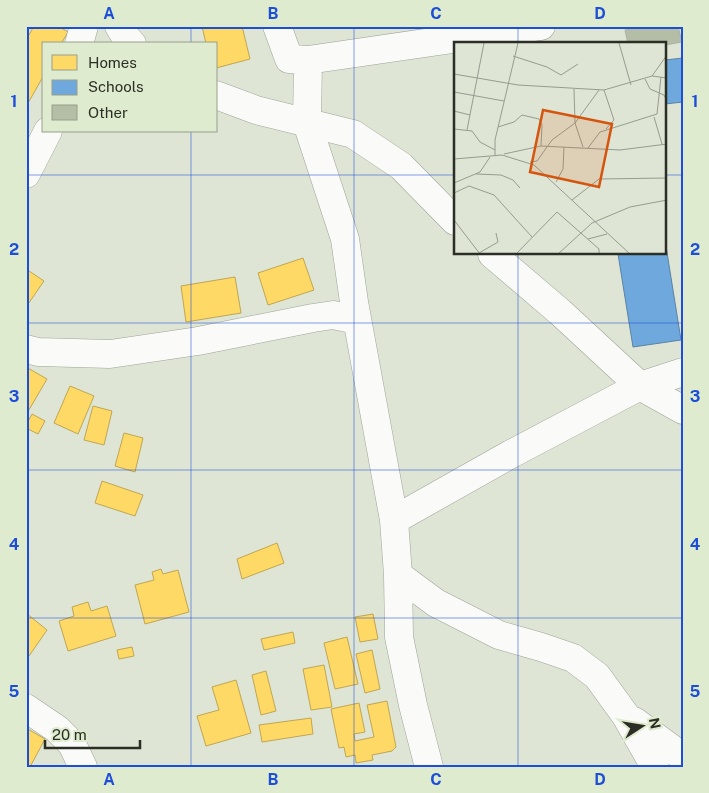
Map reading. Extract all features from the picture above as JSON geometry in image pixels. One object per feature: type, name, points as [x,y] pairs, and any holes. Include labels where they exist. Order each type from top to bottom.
[{"type":"street","points":[[80,42],[84,26]]},
{"type":"street","points":[[119,26],[124,36],[130,42]]},
{"type":"street","points":[[277,26],[289,59],[308,60],[542,26]]},
{"type":"street","points":[[308,60],[307,122],[345,239],[357,320],[394,520],[398,575],[399,637],[413,705],[429,767]]},
{"type":"street","points":[[218,96],[256,110],[353,134],[401,166],[454,220]]},
{"type":"street","points":[[26,174],[47,132]]},
{"type":"street","points":[[493,255],[560,312],[640,386],[683,410]]},
{"type":"street","points":[[26,349],[38,352],[110,354],[198,341],[332,315],[357,320]]},
{"type":"street","points":[[394,520],[640,386],[683,372]]},
{"type":"street","points":[[398,575],[436,603],[499,635],[573,658],[597,676],[626,716],[655,767]]},
{"type":"street","points":[[26,708],[57,729],[72,744],[83,767]]},
{"type":"street","points":[[626,716],[683,757]]},
{"type":"building: Homes","points":[[34,26],[58,26],[68,32],[62,42],[42,42],[42,79],[27,105],[26,40]]},
{"type":"building: Homes","points":[[202,26],[242,26],[250,59],[218,67],[218,42],[206,42]]},
{"type":"building: Homes","points":[[303,258],[314,290],[268,305],[258,273]]},
{"type":"building: Homes","points":[[26,269],[44,281],[26,307]]},
{"type":"building: Homes","points":[[235,277],[241,313],[186,322],[181,286]]},
{"type":"building: Homes","points":[[26,367],[47,379],[26,415]]},
{"type":"building: Homes","points":[[70,386],[94,396],[78,434],[54,423]]},
{"type":"building: Homes","points":[[93,406],[112,411],[104,445],[84,440]]},
{"type":"building: Homes","points":[[32,414],[45,421],[38,434],[26,428]]},
{"type":"building: Homes","points":[[124,433],[143,438],[135,472],[115,466]]},
{"type":"building: Homes","points":[[102,481],[143,495],[135,516],[95,503]]},
{"type":"building: Homes","points":[[277,543],[284,563],[242,579],[237,559]]},
{"type":"building: Homes","points":[[161,569],[163,574],[178,570],[189,612],[145,624],[135,585],[154,580],[152,572]]},
{"type":"building: Homes","points":[[88,602],[91,611],[107,606],[116,636],[68,651],[59,621],[74,616],[72,607]]},
{"type":"building: Homes","points":[[26,613],[47,630],[29,656],[26,654]]},
{"type":"building: Homes","points":[[373,614],[378,639],[360,642],[355,617]]},
{"type":"building: Homes","points":[[293,632],[295,643],[264,650],[261,639]]},
{"type":"building: Homes","points":[[347,637],[358,684],[335,689],[324,643]]},
{"type":"building: Homes","points":[[132,647],[134,656],[119,659],[117,650]]},
{"type":"building: Homes","points":[[372,650],[380,689],[365,693],[356,654]]},
{"type":"building: Homes","points":[[324,665],[332,707],[311,710],[303,669]]},
{"type":"building: Homes","points":[[266,671],[276,711],[261,715],[252,675]]},
{"type":"building: Homes","points":[[236,680],[251,733],[206,746],[197,716],[219,710],[212,687]]},
{"type":"building: Homes","points":[[387,701],[396,747],[392,751],[372,755],[373,760],[356,763],[355,755],[346,757],[344,747],[339,748],[331,709],[359,703],[365,732],[354,734],[355,741],[374,737],[367,705]]},
{"type":"building: Homes","points":[[311,718],[313,734],[262,742],[259,725]]},
{"type":"building: Homes","points":[[26,728],[45,739],[30,767],[26,767]]},
{"type":"building: Schools","points":[[683,58],[683,102],[666,104],[666,60]]},
{"type":"building: Schools","points":[[666,246],[681,340],[633,347],[618,255],[666,255]]},
{"type":"building: Other","points":[[643,26],[678,26],[682,42],[666,45],[666,42],[628,42],[625,30]]}]
